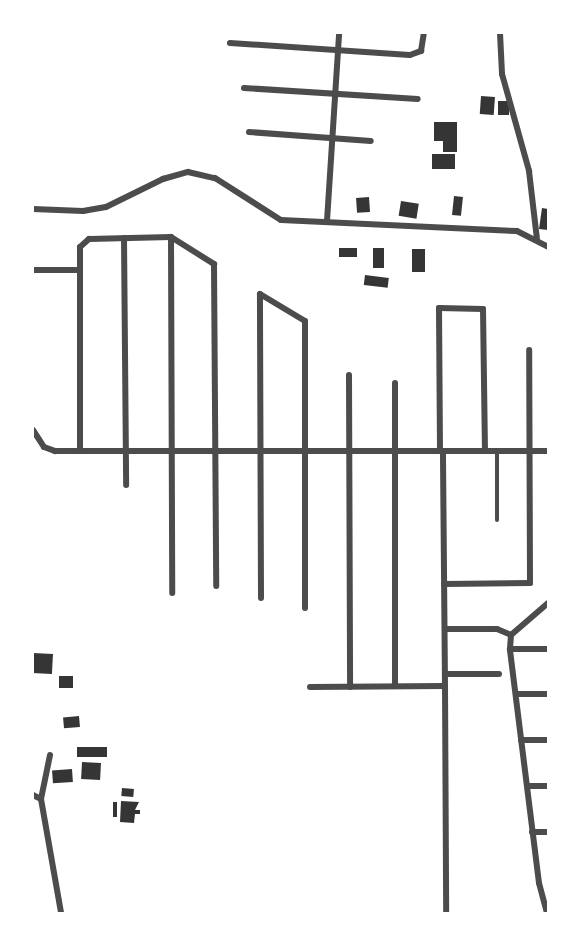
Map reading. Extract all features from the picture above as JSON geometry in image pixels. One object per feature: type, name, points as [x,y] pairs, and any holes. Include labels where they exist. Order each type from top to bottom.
[{"type":"street","points":[[327,221],[339,33]]},
{"type":"street","points":[[230,43],[418,54],[424,33]]},
{"type":"street","points":[[500,33],[502,74],[529,171],[537,239]]},
{"type":"street","points":[[244,88],[418,99]]},
{"type":"street","points":[[249,132],[371,141]]},
{"type":"street","points":[[33,209],[74,211],[106,207],[163,179],[188,172],[215,178],[281,220],[496,228],[517,231],[537,239],[548,248]]},
{"type":"street","points":[[171,237],[172,593]]},
{"type":"street","points":[[80,451],[82,241],[171,237],[214,264],[216,586]]},
{"type":"street","points":[[124,238],[126,485]]},
{"type":"street","points":[[33,270],[80,270]]},
{"type":"street","points":[[261,598],[260,294],[305,321],[305,608]]},
{"type":"street","points":[[446,913],[444,584],[439,308],[483,309],[485,451]]},
{"type":"street","points":[[444,584],[530,584],[529,350]]},
{"type":"street","points":[[349,375],[350,687]]},
{"type":"street","points":[[395,383],[395,686]]},
{"type":"street","points":[[33,430],[44,447],[80,451],[548,451]]},
{"type":"street","points":[[547,913],[539,884],[510,650],[511,635],[548,603]]},
{"type":"street","points":[[444,629],[497,629],[511,635]]},
{"type":"street","points":[[510,650],[548,649]]},
{"type":"street","points":[[445,674],[499,674]]},
{"type":"street","points":[[310,687],[445,686]]},
{"type":"street","points":[[516,694],[548,694]]},
{"type":"street","points":[[521,740],[548,740]]},
{"type":"street","points":[[50,755],[41,799],[61,913]]},
{"type":"street","points":[[527,786],[548,786]]},
{"type":"street","points":[[33,795],[41,799]]},
{"type":"street","points":[[532,832],[548,832]]},
{"type":"street","points":[[539,884],[548,884]]},
{"type":"lane","points":[[497,451],[497,520]]},
{"type":"building","points":[[481,96],[495,97],[494,115],[480,114]]},
{"type":"building","points":[[498,101],[509,101],[509,115],[498,115]]},
{"type":"building","points":[[434,122],[457,122],[457,152],[443,152],[443,141],[434,141]]},
{"type":"building","points":[[432,154],[455,154],[455,169],[432,169]]},
{"type":"building","points":[[454,196],[463,197],[461,216],[452,215]]},
{"type":"building","points":[[369,197],[370,212],[357,213],[356,198]]},
{"type":"building","points":[[401,201],[419,204],[416,219],[399,216]]},
{"type":"building","points":[[542,208],[548,209],[548,230],[539,229]]},
{"type":"building","points":[[339,248],[357,248],[357,257],[339,257]]},
{"type":"building","points":[[373,248],[384,248],[384,268],[373,268]]},
{"type":"building","points":[[412,249],[425,249],[425,272],[412,272]]},
{"type":"building","points":[[365,275],[389,278],[388,288],[364,285]]},
{"type":"building","points":[[33,653],[53,654],[52,674],[33,673]]},
{"type":"building","points":[[59,676],[73,676],[73,688],[59,688]]},
{"type":"building","points":[[79,716],[80,727],[64,728],[63,717]]},
{"type":"building","points":[[77,747],[107,747],[107,757],[77,757]]},
{"type":"building","points":[[82,762],[101,763],[100,780],[81,779]]},
{"type":"building","points":[[72,769],[73,782],[53,783],[52,770]]},
{"type":"building","points":[[122,788],[134,789],[133,797],[121,796]]},
{"type":"building","points":[[121,801],[139,802],[135,810],[140,810],[140,814],[135,814],[134,823],[120,822]]},
{"type":"building","points":[[113,802],[117,802],[117,817],[113,817]]}]
